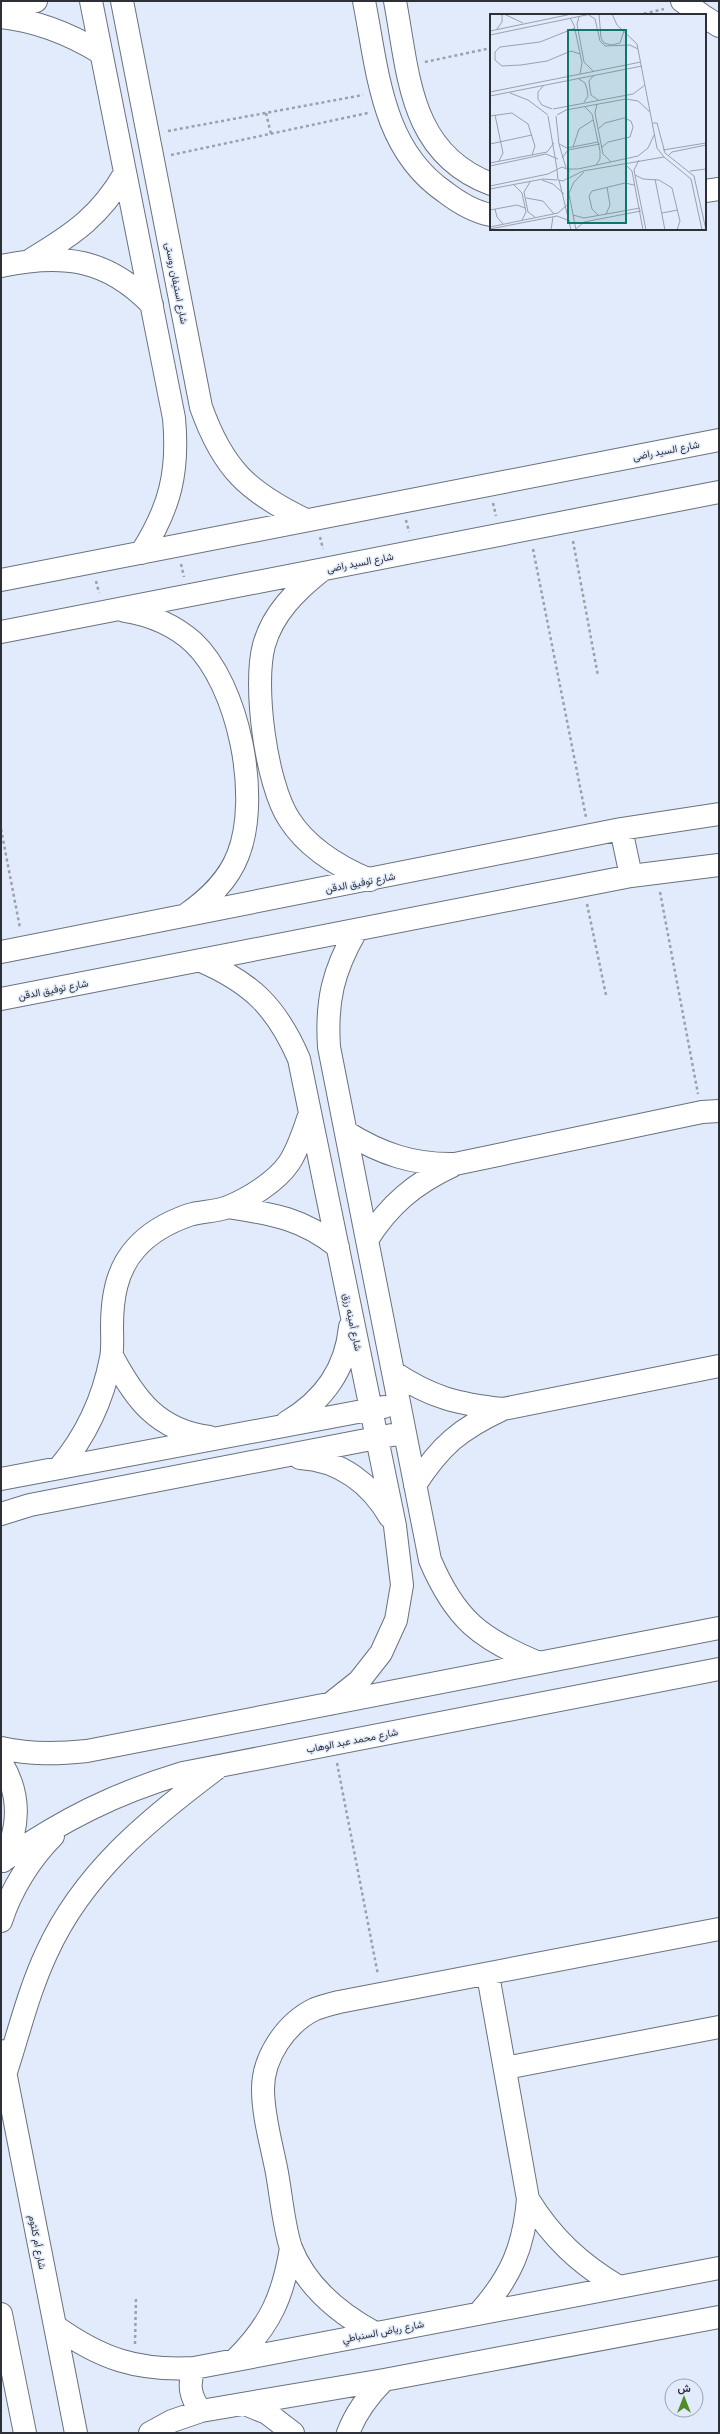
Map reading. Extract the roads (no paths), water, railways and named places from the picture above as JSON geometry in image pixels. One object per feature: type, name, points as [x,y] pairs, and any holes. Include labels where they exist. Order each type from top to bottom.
[{"type":"street","points":[[1,12],[36,1]]},
{"type":"street","points":[[91,1],[174,418],[177,446],[175,475],[168,503],[156,529],[141,553]]},
{"type":"street","name":"شارع استيفان روستى","points":[[122,1],[201,407],[212,437],[228,464],[250,488],[276,506],[311,520]]},
{"type":"street","points":[[364,1],[384,100],[394,133],[410,160],[432,184],[458,202],[490,215]]},
{"type":"street","points":[[395,1],[412,94],[421,121],[435,144],[454,164],[478,179],[490,184]]},
{"type":"street","points":[[682,1],[701,14]]},
{"type":"street","points":[[1,17],[37,23],[59,31],[101,53]]},
{"type":"street","points":[[706,18],[719,26]]},
{"type":"street","points":[[32,259],[88,222],[115,190],[125,173]]},
{"type":"street","points":[[706,191],[719,189]]},
{"type":"street","points":[[1,266],[32,259],[77,260],[98,266],[118,276],[136,289],[152,305]]},
{"type":"street","name":"شارع السيد راضى","points":[[1,580],[719,440]]},
{"type":"street","name":"شارع السيد راضى","points":[[1,632],[719,492]]},
{"type":"street","points":[[326,569],[298,589],[282,610],[264,644],[260,674],[261,710],[272,778],[279,800],[289,819],[322,854],[345,869],[370,880]]},
{"type":"street","points":[[110,611],[144,614],[170,625],[193,642],[212,663],[224,688],[241,743],[245,772],[246,808],[245,830],[238,856],[225,879],[207,900],[185,916]]},
{"type":"street","name":"شارع توفيق الدقن","points":[[1,952],[370,880],[589,835],[719,814]]},
{"type":"street","points":[[621,829],[631,876]]},
{"type":"street","name":"شارع توفيق الدقن","points":[[1,999],[356,931],[631,876],[719,865]]},
{"type":"street","points":[[356,931],[338,964],[331,986],[327,1017],[329,1047],[430,1560],[442,1588],[460,1614],[482,1635],[509,1651],[539,1663]]},
{"type":"street","name":"شارع أمينه رزق","points":[[201,961],[228,973],[251,989],[272,1009],[288,1033],[298,1059],[395,1526],[402,1585],[396,1620],[381,1653],[359,1681],[330,1704]]},
{"type":"street","points":[[346,1132],[366,1144],[394,1157],[432,1165],[455,1164],[710,1112]]},
{"type":"street","points":[[59,1468],[77,1447],[92,1419],[103,1390],[112,1356],[112,1308],[119,1275],[135,1249],[159,1228],[189,1215],[228,1207],[268,1183],[288,1164],[299,1146],[310,1113]]},
{"type":"street","points":[[367,1240],[380,1220],[401,1197],[433,1174],[455,1164]]},
{"type":"street","points":[[228,1207],[283,1216],[321,1234],[338,1247]]},
{"type":"street","points":[[278,1427],[302,1413],[318,1398],[339,1369],[348,1342],[351,1314]]},
{"type":"street","points":[[112,1356],[127,1383],[143,1406],[165,1423],[191,1434],[218,1438]]},
{"type":"street","points":[[415,1485],[431,1460],[451,1439],[475,1422],[503,1409],[719,1366]]},
{"type":"street","points":[[393,1372],[417,1388],[442,1399],[503,1409]]},
{"type":"street","points":[[1,1479],[399,1404]]},
{"type":"street","points":[[1,1514],[30,1505],[405,1433]]},
{"type":"street","points":[[281,1457],[308,1458],[334,1465],[360,1480],[381,1501],[395,1526]]},
{"type":"street","points":[[1,1748],[18,1752],[53,1754],[88,1752],[719,1628]]},
{"type":"street","name":"شارع محمد عبد الوهاب","points":[[2,1864],[72,1816],[144,1784],[182,1773],[719,1669]]},
{"type":"street","points":[[687,1675],[719,1682]]},
{"type":"street","points":[[1,1762],[13,1786],[17,1811],[14,1837],[2,1864]]},
{"type":"street","points":[[5,2075],[44,1959],[68,1913],[94,1876],[124,1844],[158,1813],[221,1765]]},
{"type":"street","points":[[1,1921],[16,1886],[32,1861],[51,1837],[72,1816]]},
{"type":"street","points":[[236,2359],[254,2341],[274,2310],[287,2274],[291,2248],[265,2113],[263,2089],[267,2064],[278,2042],[294,2023],[315,2009],[339,2002],[488,1975],[717,1929]]},
{"type":"street","points":[[479,2313],[496,2294],[512,2267],[520,2249],[526,2224],[528,2199],[488,1975]]},
{"type":"street","points":[[505,2068],[719,2028]]},
{"type":"street","name":"شارع أم كلثوم","points":[[1,2051],[76,2433]]},
{"type":"street","points":[[528,2199],[542,2221],[576,2258],[619,2287]]},
{"type":"street","points":[[291,2248],[318,2289],[334,2306],[354,2321],[375,2333]]},
{"type":"street","name":"شارع رياض السنباطي","points":[[55,2326],[92,2350],[134,2366],[164,2369],[194,2368],[719,2268]]},
{"type":"street","points":[[1,2314],[25,2433]]},
{"type":"street","points":[[150,2433],[172,2421],[201,2411],[384,2380],[719,2317]]},
{"type":"street","points":[[194,2368],[190,2379],[190,2390],[194,2402],[201,2411]]},
{"type":"street","points":[[348,2433],[357,2412],[369,2395],[384,2380]]},
{"type":"street","points":[[1,2384],[19,2403]]},
{"type":"street","points":[[245,2404],[267,2413],[293,2433]]}]
